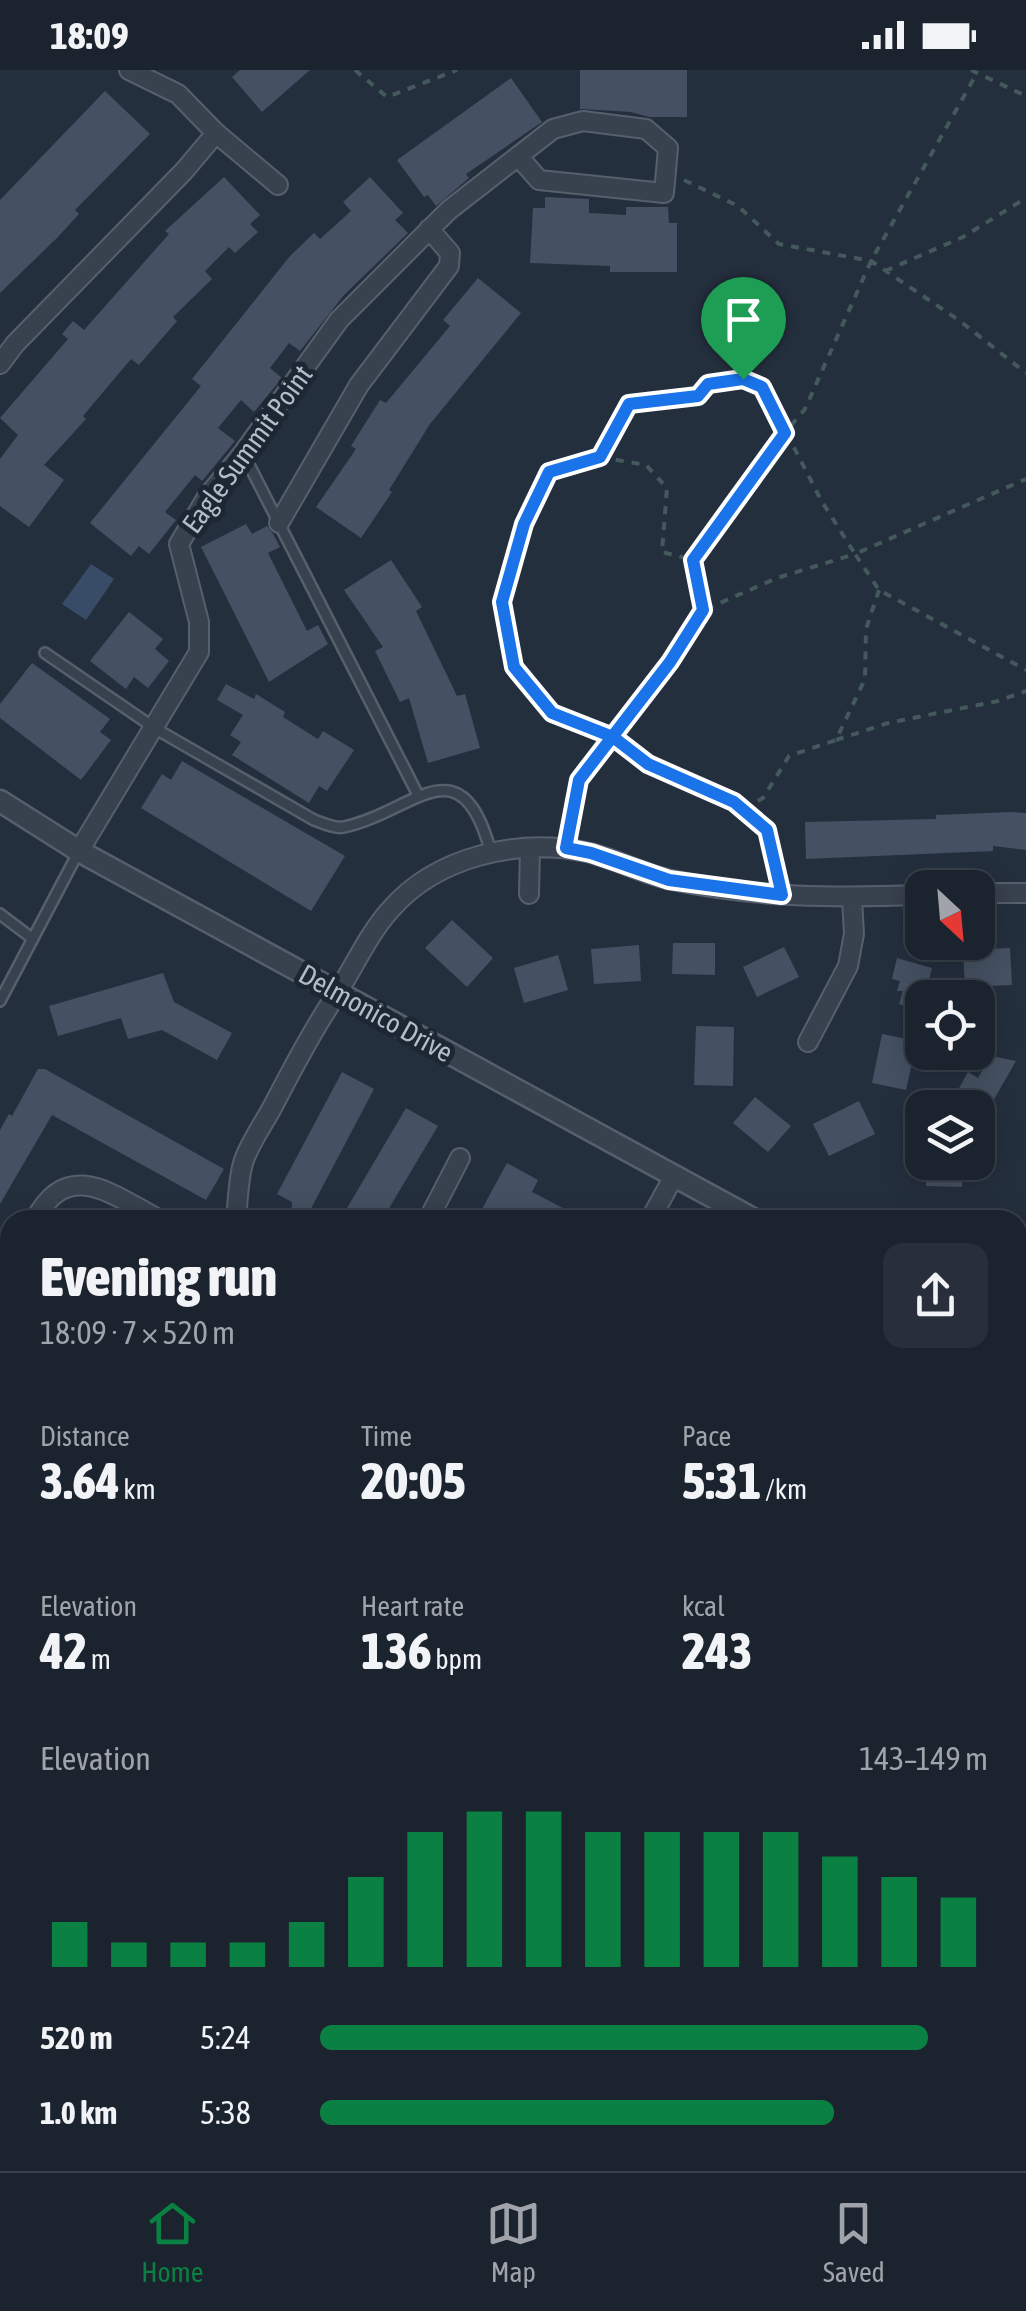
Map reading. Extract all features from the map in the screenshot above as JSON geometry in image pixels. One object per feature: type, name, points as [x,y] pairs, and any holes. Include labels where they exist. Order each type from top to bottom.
[{"type":"street","points":[[129,70],[178,94],[216,133],[278,185]]},
{"type":"street","name":"Eagle Summit Point","points":[[79,852],[200,652],[199,622],[178,544],[207,497],[244,453],[340,320],[449,210],[553,129],[583,121],[646,129],[668,148],[666,172]]},
{"type":"street","points":[[0,364],[216,133]]},
{"type":"street","points":[[518,156],[538,180],[664,192],[666,172]]},
{"type":"street","points":[[279,522],[358,385],[450,266],[450,253],[429,229]]},
{"type":"street","name":"Delmonico Drive","points":[[0,801],[79,852],[737,1210]]},
{"type":"street","points":[[530,848],[530,894]]},
{"type":"street","points":[[237,1210],[244,1160],[388,911],[412,888],[456,864],[491,853],[566,848],[669,880],[782,895],[852,899],[905,896]]},
{"type":"street","points":[[995,892],[1026,893]]},
{"type":"street","points":[[808,1042],[848,966],[854,934],[852,899]]},
{"type":"street","points":[[433,1210],[460,1158]]},
{"type":"street","points":[[655,1210],[674,1176]]},
{"type":"street","points":[[40,1210],[46,1199],[61,1189],[82,1184],[141,1210]]},
{"type":"lane","points":[[244,453],[418,795]]},
{"type":"lane","points":[[44,652],[156,729],[314,820],[340,828],[418,795],[446,791],[467,798],[482,819],[491,853]]},
{"type":"lane","points":[[0,1001],[79,852]]},
{"type":"lane","points":[[0,914],[33,940]]},
{"type":"path","points":[[355,70],[386,97],[457,70]]},
{"type":"path","points":[[703,610],[693,560],[805,409],[870,261],[974,71],[1026,96]]},
{"type":"path","points":[[666,172],[738,206],[779,244],[870,261],[960,321],[1026,373]]},
{"type":"path","points":[[885,270],[963,238],[1026,198]]},
{"type":"path","points":[[600,457],[629,404],[698,396],[708,384],[743,379],[762,387],[785,433],[879,590],[1026,670]]},
{"type":"path","points":[[693,560],[662,552],[667,488],[646,465],[600,457],[549,472],[524,524],[502,602],[514,667],[552,713],[613,737],[648,764],[734,802],[767,830],[782,895]]},
{"type":"path","points":[[566,848],[579,780],[670,662],[703,610],[777,578],[855,554],[1026,479]]},
{"type":"path","points":[[836,740],[865,680],[866,629],[879,590]]},
{"type":"path","points":[[743,810],[763,798],[789,756],[888,723],[998,701],[1026,691]]},
{"type":"water","points":[[91,564],[114,579],[86,620],[62,604]]},
{"type":"building","points":[[240,70],[310,70],[262,112],[232,77]]},
{"type":"building","points":[[580,70],[687,70],[687,117],[580,109]]},
{"type":"building","points":[[511,78],[542,122],[466,174],[469,178],[436,206],[428,195],[424,197],[397,160]]},
{"type":"building","points":[[105,91],[150,134],[75,210],[79,214],[57,238],[0,293],[0,200]]},
{"type":"building","points":[[224,177],[260,215],[250,224],[258,232],[235,253],[229,247],[205,271],[212,279],[173,317],[177,321],[139,365],[131,359],[83,416],[86,419],[44,465],[64,480],[29,527],[0,506],[0,459],[18,435],[0,418],[68,339],[62,334],[73,321],[84,330],[169,234],[165,231]]},
{"type":"building","points":[[370,177],[403,213],[395,220],[408,233],[344,295],[300,351],[289,343],[270,368],[282,378],[254,412],[241,400],[218,428],[235,441],[202,481],[195,475],[165,512],[176,520],[149,554],[139,546],[131,556],[90,523],[201,386],[192,379],[290,256],[314,233],[320,239],[351,211],[343,202]]},
{"type":"building","points":[[545,197],[589,199],[589,213],[626,215],[626,207],[668,207],[669,223],[677,223],[677,272],[610,272],[610,266],[530,263],[533,208],[545,208]]},
{"type":"building","points":[[478,278],[521,313],[430,424],[361,538],[316,507],[356,449],[351,446],[380,400],[386,403],[450,326],[443,320]]},
{"type":"building","points":[[246,524],[252,534],[267,526],[273,534],[280,547],[268,553],[307,631],[318,625],[328,644],[269,682],[201,547]]},
{"type":"building","points":[[391,560],[422,607],[416,611],[457,696],[465,694],[480,748],[428,763],[409,698],[400,702],[375,651],[383,647],[344,590]]},
{"type":"building","points":[[129,612],[163,639],[155,649],[169,661],[148,688],[134,677],[126,689],[90,661]]},
{"type":"building","points":[[32,663],[110,719],[100,732],[111,740],[81,780],[0,718],[0,704]]},
{"type":"building","points":[[226,684],[254,699],[256,694],[318,739],[323,731],[354,750],[327,791],[319,786],[309,803],[232,755],[241,742],[230,735],[243,715],[217,700]]},
{"type":"building","points":[[182,761],[345,856],[311,911],[141,808],[162,774],[171,780]]},
{"type":"building","points":[[1026,813],[1026,850],[993,846],[993,851],[806,859],[805,822],[936,819],[936,815]]},
{"type":"building","points":[[452,920],[493,958],[467,987],[425,948]]},
{"type":"building","points":[[673,943],[715,943],[715,975],[672,974]]},
{"type":"building","points":[[639,945],[641,981],[594,984],[591,949]]},
{"type":"building","points":[[784,947],[799,977],[757,997],[743,967]]},
{"type":"building","points":[[1010,948],[1012,985],[995,986],[995,980],[965,980],[964,960],[995,960],[995,949]]},
{"type":"building","points":[[558,955],[568,990],[524,1003],[514,968]]},
{"type":"building","points":[[897,958],[932,968],[929,980],[905,980],[905,1006],[899,1004],[903,991],[897,991],[900,981],[892,979]]},
{"type":"building","points":[[163,973],[174,1002],[232,1033],[217,1060],[162,1030],[128,1039],[121,1018],[58,1036],[49,1006]]},
{"type":"building","points":[[696,1026],[734,1027],[733,1086],[694,1085]]},
{"type":"building","points":[[882,1034],[905,1039],[905,1070],[910,1070],[906,1090],[872,1083]]},
{"type":"building","points":[[995,1057],[1016,1061],[995,1098],[995,1090],[958,1090],[968,1072],[978,1078],[983,1070],[995,1070]]},
{"type":"building","points":[[38,1069],[45,1069],[224,1169],[206,1200],[52,1115],[0,1204],[0,1130]]},
{"type":"building","points":[[342,1072],[374,1089],[310,1210],[292,1210],[292,1202],[277,1194]]},
{"type":"building","points":[[755,1097],[791,1126],[768,1152],[733,1123]]},
{"type":"building","points":[[859,1101],[875,1134],[829,1156],[813,1124]]},
{"type":"building","points":[[406,1108],[438,1126],[388,1210],[346,1210]]},
{"type":"building","points":[[507,1163],[538,1180],[532,1192],[567,1210],[481,1210]]},
{"type":"building","points":[[926,1180],[962,1180],[962,1187],[926,1186]]},
{"type":"route","points":[[743,379],[708,384],[698,396],[629,404],[600,457],[549,472],[524,524],[502,602],[514,667],[552,713],[613,737],[648,764],[734,802],[767,830],[782,895],[669,880],[566,848],[579,780],[613,737],[670,662],[703,610],[693,560],[785,433],[762,387],[743,379]]}]
